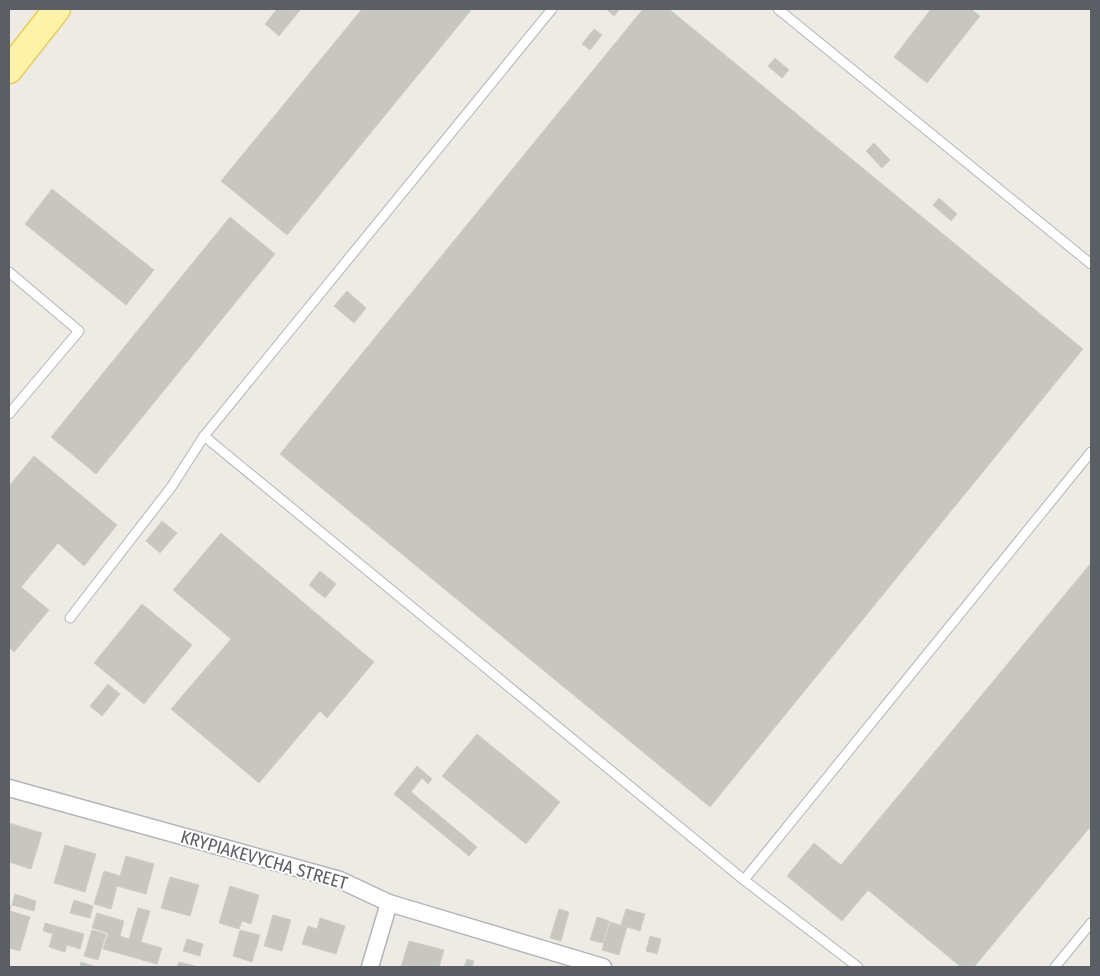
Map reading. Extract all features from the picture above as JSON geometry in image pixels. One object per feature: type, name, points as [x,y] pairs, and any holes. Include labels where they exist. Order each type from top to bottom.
[{"type":"main road","points":[[9,70],[56,9]]},
{"type":"street","name":"KRYPIAKEVYCHA STREET","points":[[9,788],[340,880],[389,902],[603,967]]},
{"type":"street","points":[[370,967],[389,902]]},
{"type":"lane","points":[[70,618],[172,486],[204,436],[552,9]]},
{"type":"lane","points":[[778,9],[1091,264]]},
{"type":"lane","points":[[9,272],[79,331],[9,414]]},
{"type":"lane","points":[[204,436],[744,880],[858,967]]},
{"type":"lane","points":[[744,880],[1091,452]]},
{"type":"lane","points":[[1055,967],[1091,923]]},
{"type":"building","points":[[277,9],[301,9],[279,36],[265,24]]},
{"type":"building","points":[[362,9],[472,9],[287,235],[221,181]]},
{"type":"building","points":[[606,9],[620,9],[614,16]]},
{"type":"building","points":[[643,9],[669,9],[1083,349],[710,807],[280,454]]},
{"type":"building","points":[[931,9],[971,9],[980,16],[927,83],[894,57]]},
{"type":"building","points":[[594,29],[602,35],[590,50],[582,44]]},
{"type":"building","points":[[775,58],[789,70],[782,78],[768,66]]},
{"type":"building","points":[[874,143],[890,160],[882,168],[866,151]]},
{"type":"building","points":[[52,189],[154,270],[126,305],[25,224]]},
{"type":"building","points":[[939,198],[957,214],[951,221],[933,205]]},
{"type":"building","points":[[230,217],[275,254],[96,474],[51,437]]},
{"type":"building","points":[[347,291],[366,308],[354,323],[334,306]]},
{"type":"building","points":[[34,456],[117,525],[84,566],[58,543],[21,587],[49,610],[14,652],[9,647],[9,486]]},
{"type":"building","points":[[162,521],[177,533],[160,553],[146,541]]},
{"type":"building","points":[[221,533],[374,662],[327,718],[320,711],[259,783],[171,709],[231,639],[173,590]]},
{"type":"building","points":[[1091,563],[1091,826],[974,967],[961,967],[868,890],[842,921],[787,876],[814,843],[841,865]]},
{"type":"building","points":[[320,571],[336,584],[325,598],[309,585]]},
{"type":"building","points":[[142,604],[192,645],[144,704],[94,663]]},
{"type":"building","points":[[108,684],[120,694],[102,716],[90,706]]},
{"type":"building","points":[[477,734],[560,802],[526,844],[442,776]]},
{"type":"building","points":[[417,766],[432,779],[428,784],[422,778],[411,792],[477,847],[469,856],[394,794]]},
{"type":"building","points":[[9,823],[42,833],[31,869],[9,862]]},
{"type":"building","points":[[65,845],[96,854],[85,892],[54,883]]},
{"type":"building","points":[[126,856],[154,864],[146,894],[117,886],[111,909],[94,904],[104,871],[120,876]]},
{"type":"building","points":[[170,877],[199,885],[190,916],[161,908]]},
{"type":"building","points":[[230,886],[259,895],[251,924],[242,921],[239,929],[219,923]]},
{"type":"building","points":[[15,894],[36,901],[34,911],[12,905]]},
{"type":"building","points":[[74,900],[93,906],[90,918],[70,913]]},
{"type":"building","points":[[9,905],[11,906],[10,911],[30,917],[20,951],[9,948]]},
{"type":"building","points":[[138,908],[150,911],[141,942],[162,948],[157,964],[103,949],[108,933],[92,928],[97,913],[124,921],[120,936],[129,939]]},
{"type":"building","points":[[559,909],[569,912],[561,941],[550,938]]},
{"type":"building","points":[[626,909],[645,914],[640,931],[621,925]]},
{"type":"building","points":[[273,915],[291,920],[282,951],[264,946]]},
{"type":"building","points":[[597,917],[609,921],[603,943],[590,940]]},
{"type":"building","points":[[320,918],[345,926],[336,954],[302,944],[308,926],[317,929]]},
{"type":"building","points":[[610,922],[627,927],[619,955],[602,950]]},
{"type":"building","points":[[45,923],[84,934],[80,949],[67,945],[65,952],[49,947],[53,934],[43,931]]},
{"type":"building","points":[[92,930],[106,934],[98,960],[84,956]]},
{"type":"building","points":[[240,930],[260,935],[252,962],[233,956]]},
{"type":"building","points":[[650,936],[661,939],[657,954],[646,951]]},
{"type":"building","points":[[187,939],[203,944],[200,956],[183,951]]},
{"type":"building","points":[[409,941],[444,950],[439,967],[401,967]]},
{"type":"building","points":[[467,959],[474,961],[472,967],[464,967]]},
{"type":"building","points":[[81,962],[97,967],[80,967]]},
{"type":"building","points":[[179,962],[195,966],[195,967],[177,967]]}]
